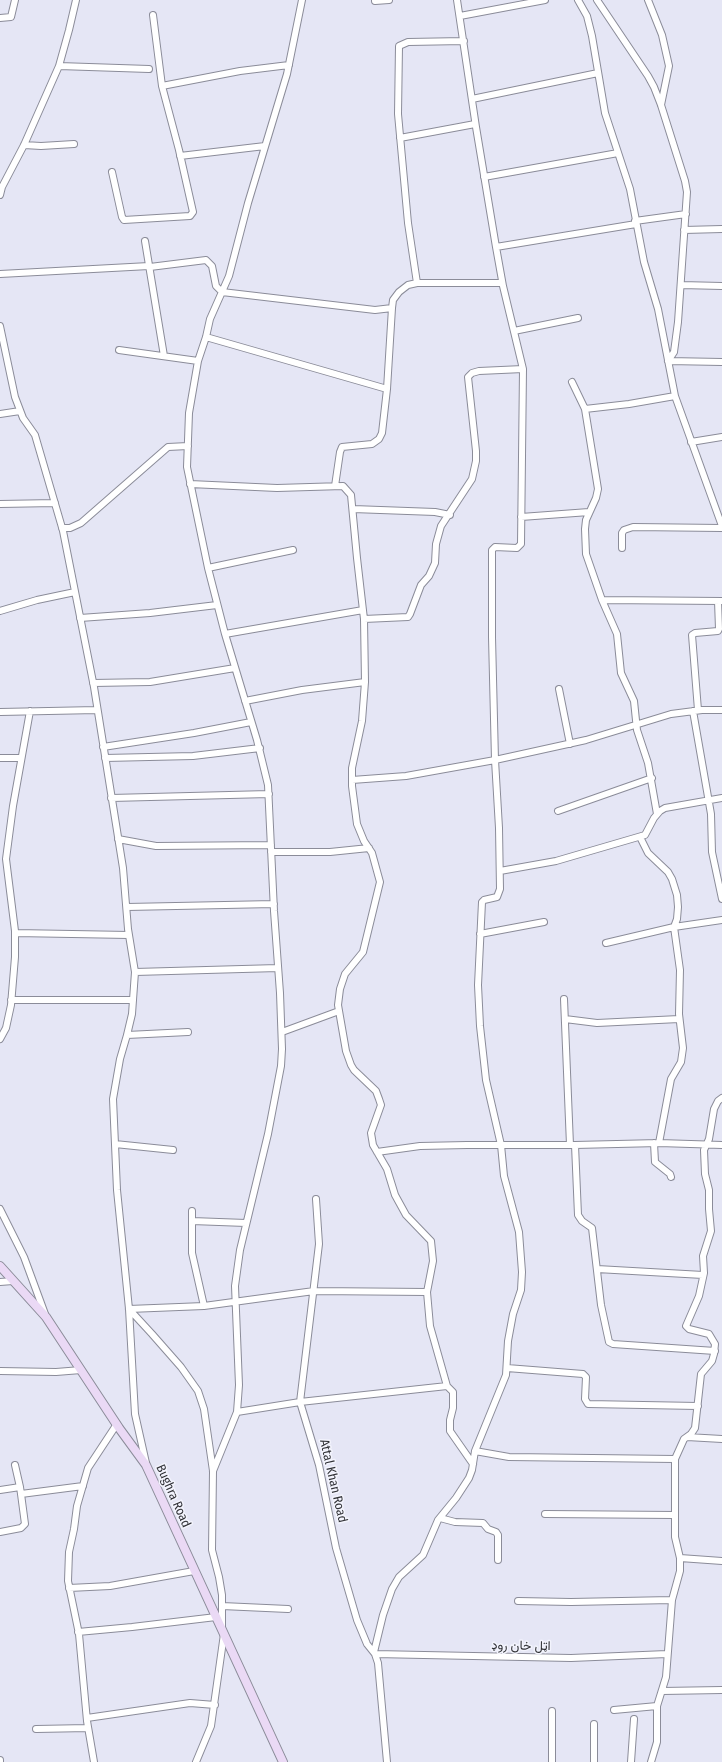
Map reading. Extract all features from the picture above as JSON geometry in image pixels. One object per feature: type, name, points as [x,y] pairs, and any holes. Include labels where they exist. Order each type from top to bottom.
[{"type":"street","points":[[0,18],[11,17],[15,0]]},
{"type":"street","points":[[0,195],[6,177],[24,145],[59,66],[76,0]]},
{"type":"street","points":[[213,1471],[237,1412],[239,1385],[235,1286],[240,1250],[268,1134],[281,1066],[282,1032],[268,784],[260,748],[217,605],[190,484],[187,467],[189,413],[198,361],[210,319],[229,276],[289,65],[302,0]]},
{"type":"street","points":[[375,2],[389,0]]},
{"type":"street","points":[[375,1653],[383,1615],[392,1589],[399,1577],[423,1555],[435,1525],[469,1478],[475,1451],[503,1383],[507,1368],[508,1342],[513,1314],[520,1290],[522,1261],[519,1232],[504,1176],[501,1145],[486,1080],[480,1026],[478,985],[482,902],[498,896],[500,871],[495,760],[492,637],[492,550],[495,547],[511,548],[520,546],[523,369],[502,283],[475,124],[457,0]]},
{"type":"street","points":[[460,16],[545,0]]},
{"type":"street","points":[[578,0],[587,16],[592,36],[605,113],[630,189],[644,262],[658,309],[675,396],[722,527],[633,527],[624,530],[622,533],[622,548]]},
{"type":"street","points":[[597,0],[648,76],[662,104],[666,123],[685,181],[687,192],[686,214],[678,322],[674,352],[668,361]]},
{"type":"street","points":[[648,0],[662,35],[669,66],[662,104]]},
{"type":"street","points":[[112,172],[122,217],[124,220],[190,216],[193,212],[162,86],[153,16]]},
{"type":"street","points":[[417,283],[408,223],[398,114],[399,46],[408,42],[464,41]]},
{"type":"street","points":[[162,86],[240,71],[289,65]]},
{"type":"street","points":[[59,66],[149,69]]},
{"type":"street","points":[[472,99],[598,73]]},
{"type":"street","points":[[400,138],[475,124]]},
{"type":"street","points":[[24,145],[41,146],[74,144]]},
{"type":"street","points":[[180,156],[265,146]]},
{"type":"street","points":[[484,177],[618,153]]},
{"type":"street","points":[[496,247],[686,214]]},
{"type":"street","points":[[684,230],[722,229]]},
{"type":"street","points":[[145,241],[164,356]]},
{"type":"street","points":[[0,274],[149,267],[206,260],[212,266],[214,281],[222,292],[375,310],[392,308]]},
{"type":"street","points":[[335,486],[342,447],[368,446],[379,439],[384,426],[392,308],[393,300],[399,292],[408,285],[417,283],[502,283]]},
{"type":"street","points":[[681,285],[722,286]]},
{"type":"street","points":[[514,331],[578,318]]},
{"type":"street","points":[[0,326],[15,397],[20,411],[35,435],[62,528],[93,683],[118,839],[127,907],[134,972],[132,1014],[128,1035],[120,1059],[113,1099],[117,1190],[129,1309],[135,1414],[146,1465]]},
{"type":"street","points":[[206,337],[387,389]]},
{"type":"street","points":[[119,350],[198,361]]},
{"type":"street","points":[[668,361],[722,362]]},
{"type":"street","points":[[364,619],[408,617],[421,585],[432,570],[435,563],[438,536],[441,526],[450,515],[472,479],[476,461],[468,378],[472,373],[479,371],[523,369]]},
{"type":"street","points":[[572,382],[585,409],[598,489],[585,525],[586,554],[602,600],[617,634],[621,673],[634,701],[637,730],[645,749],[652,778],[657,814]]},
{"type":"street","points":[[585,409],[630,404],[675,396]]},
{"type":"street","points":[[0,414],[20,411]]},
{"type":"street","points":[[691,442],[722,437]]},
{"type":"street","points":[[62,528],[70,528],[81,523],[168,447],[188,446]]},
{"type":"street","points":[[190,484],[278,488],[343,486],[352,495],[364,619],[364,682],[362,721],[352,768],[352,780],[355,815],[364,841],[370,848],[380,882],[363,952],[345,974],[340,989],[339,1011],[346,1052],[350,1064],[354,1070],[376,1091],[380,1099],[381,1105],[371,1133],[373,1145],[387,1169],[395,1195],[406,1215],[431,1241],[433,1261],[427,1292],[430,1326],[447,1386],[453,1392],[453,1408],[450,1420],[450,1431],[473,1464]]},
{"type":"street","points":[[0,504],[55,503]]},
{"type":"street","points":[[353,509],[435,512],[450,515]]},
{"type":"street","points":[[521,517],[589,512]]},
{"type":"street","points":[[208,568],[293,550]]},
{"type":"street","points":[[0,611],[41,599],[75,592]]},
{"type":"street","points":[[602,600],[720,601],[718,632],[695,633],[692,635],[695,711],[711,814],[712,852],[722,899]]},
{"type":"street","points":[[80,618],[150,613],[217,605]]},
{"type":"street","points":[[225,634],[363,610]]},
{"type":"street","points":[[93,683],[150,682],[235,668]]},
{"type":"street","points":[[245,701],[302,690],[364,682]]},
{"type":"street","points":[[559,689],[570,744]]},
{"type":"street","points":[[0,712],[97,710]]},
{"type":"street","points":[[352,780],[406,776],[495,760],[570,744],[671,714],[722,710]]},
{"type":"street","points":[[0,1039],[6,1028],[11,1000],[15,957],[15,933],[6,859],[21,758],[30,711]]},
{"type":"street","points":[[103,748],[251,722]]},
{"type":"street","points":[[105,758],[193,756],[260,748]]},
{"type":"street","points":[[0,758],[21,758]]},
{"type":"street","points":[[558,811],[652,778]]},
{"type":"street","points":[[111,798],[269,794]]},
{"type":"street","points":[[500,871],[556,861],[640,837],[645,835],[657,814],[665,808],[722,798]]},
{"type":"street","points":[[640,837],[648,853],[668,872],[677,895],[678,907],[674,927],[680,970],[680,1019],[683,1040],[681,1062],[671,1079],[656,1143],[656,1162],[670,1174],[671,1177]]},
{"type":"street","points":[[118,839],[156,846],[271,844]]},
{"type":"street","points":[[271,852],[330,852],[370,848]]},
{"type":"street","points":[[127,907],[274,904]]},
{"type":"street","points":[[606,943],[674,927],[722,920]]},
{"type":"street","points":[[480,934],[544,922]]},
{"type":"street","points":[[15,933],[129,935]]},
{"type":"street","points":[[134,972],[278,968]]},
{"type":"street","points":[[564,999],[572,1145],[578,1215],[582,1221],[592,1228],[601,1305],[608,1338],[611,1343],[655,1348],[715,1351]]},
{"type":"street","points":[[11,1000],[133,1000]]},
{"type":"street","points":[[282,1032],[339,1011]]},
{"type":"street","points":[[565,1019],[596,1023],[680,1019]]},
{"type":"street","points":[[128,1035],[188,1032]]},
{"type":"street","points":[[651,1762],[657,1742],[657,1706],[666,1677],[672,1600],[680,1571],[680,1558],[675,1537],[675,1459],[684,1439],[695,1428],[701,1374],[712,1361],[715,1351],[715,1344],[709,1334],[689,1329],[686,1326],[699,1296],[704,1275],[703,1256],[711,1231],[709,1190],[704,1174],[704,1150],[709,1139],[714,1109],[718,1101],[722,1098]]},
{"type":"street","points":[[377,1152],[420,1146],[656,1143],[722,1145]]},
{"type":"street","points":[[115,1144],[173,1150]]},
{"type":"street","name":"Attal Khan Road","points":[[316,1199],[319,1244],[300,1402],[319,1466],[336,1548],[356,1620],[367,1644],[375,1653],[378,1664],[387,1762]]},
{"type":"street","points":[[0,1209],[24,1257],[46,1317]]},
{"type":"street","points":[[192,1211],[192,1253],[204,1306]]},
{"type":"street","points":[[192,1222],[246,1223]]},
{"type":"street","name":"Bughra Road","points":[[0,1266],[46,1317],[146,1465],[283,1762]]},
{"type":"street","points":[[597,1269],[704,1275]]},
{"type":"street","points":[[0,1282],[13,1281]]},
{"type":"street","points":[[129,1309],[204,1306],[314,1291],[427,1292]]},
{"type":"street","points":[[129,1309],[152,1334],[198,1391],[204,1409],[213,1471],[212,1550],[219,1577],[223,1632],[215,1705],[209,1733],[196,1762]]},
{"type":"street","points":[[507,1368],[583,1374],[586,1377],[585,1399],[588,1404],[698,1406]]},
{"type":"street","points":[[0,1371],[56,1372],[81,1370]]},
{"type":"street","points":[[237,1412],[300,1402],[447,1386]]},
{"type":"street","points":[[94,1762],[88,1728],[78,1632],[69,1588],[69,1552],[77,1506],[91,1463],[117,1424]]},
{"type":"street","points":[[687,1437],[722,1439]]},
{"type":"street","points":[[475,1451],[509,1457],[675,1459]]},
{"type":"street","points":[[0,1532],[21,1528],[25,1524],[22,1494],[15,1465]]},
{"type":"street","points":[[22,1494],[83,1486]]},
{"type":"street","points":[[0,1490],[20,1487]]},
{"type":"street","points":[[545,1514],[675,1515]]},
{"type":"street","points":[[440,1518],[455,1522],[483,1523],[488,1529],[496,1532],[498,1536],[498,1560]]},
{"type":"street","points":[[680,1558],[722,1561]]},
{"type":"street","points":[[69,1588],[116,1586],[194,1571]]},
{"type":"street","points":[[518,1601],[572,1602],[672,1600]]},
{"type":"street","points":[[222,1606],[288,1609]]},
{"type":"street","points":[[78,1632],[216,1617]]},
{"type":"street","name":"اټل خان روډ","points":[[375,1653],[571,1658],[667,1654]]},
{"type":"street","points":[[662,1691],[722,1690]]},
{"type":"street","points":[[87,1718],[190,1703],[215,1705]]},
{"type":"street","points":[[614,1710],[657,1706]]},
{"type":"street","points":[[552,1711],[552,1762]]},
{"type":"street","points":[[631,1762],[634,1719]]},
{"type":"street","points":[[594,1724],[594,1762]]},
{"type":"street","points":[[36,1728],[88,1728]]}]
